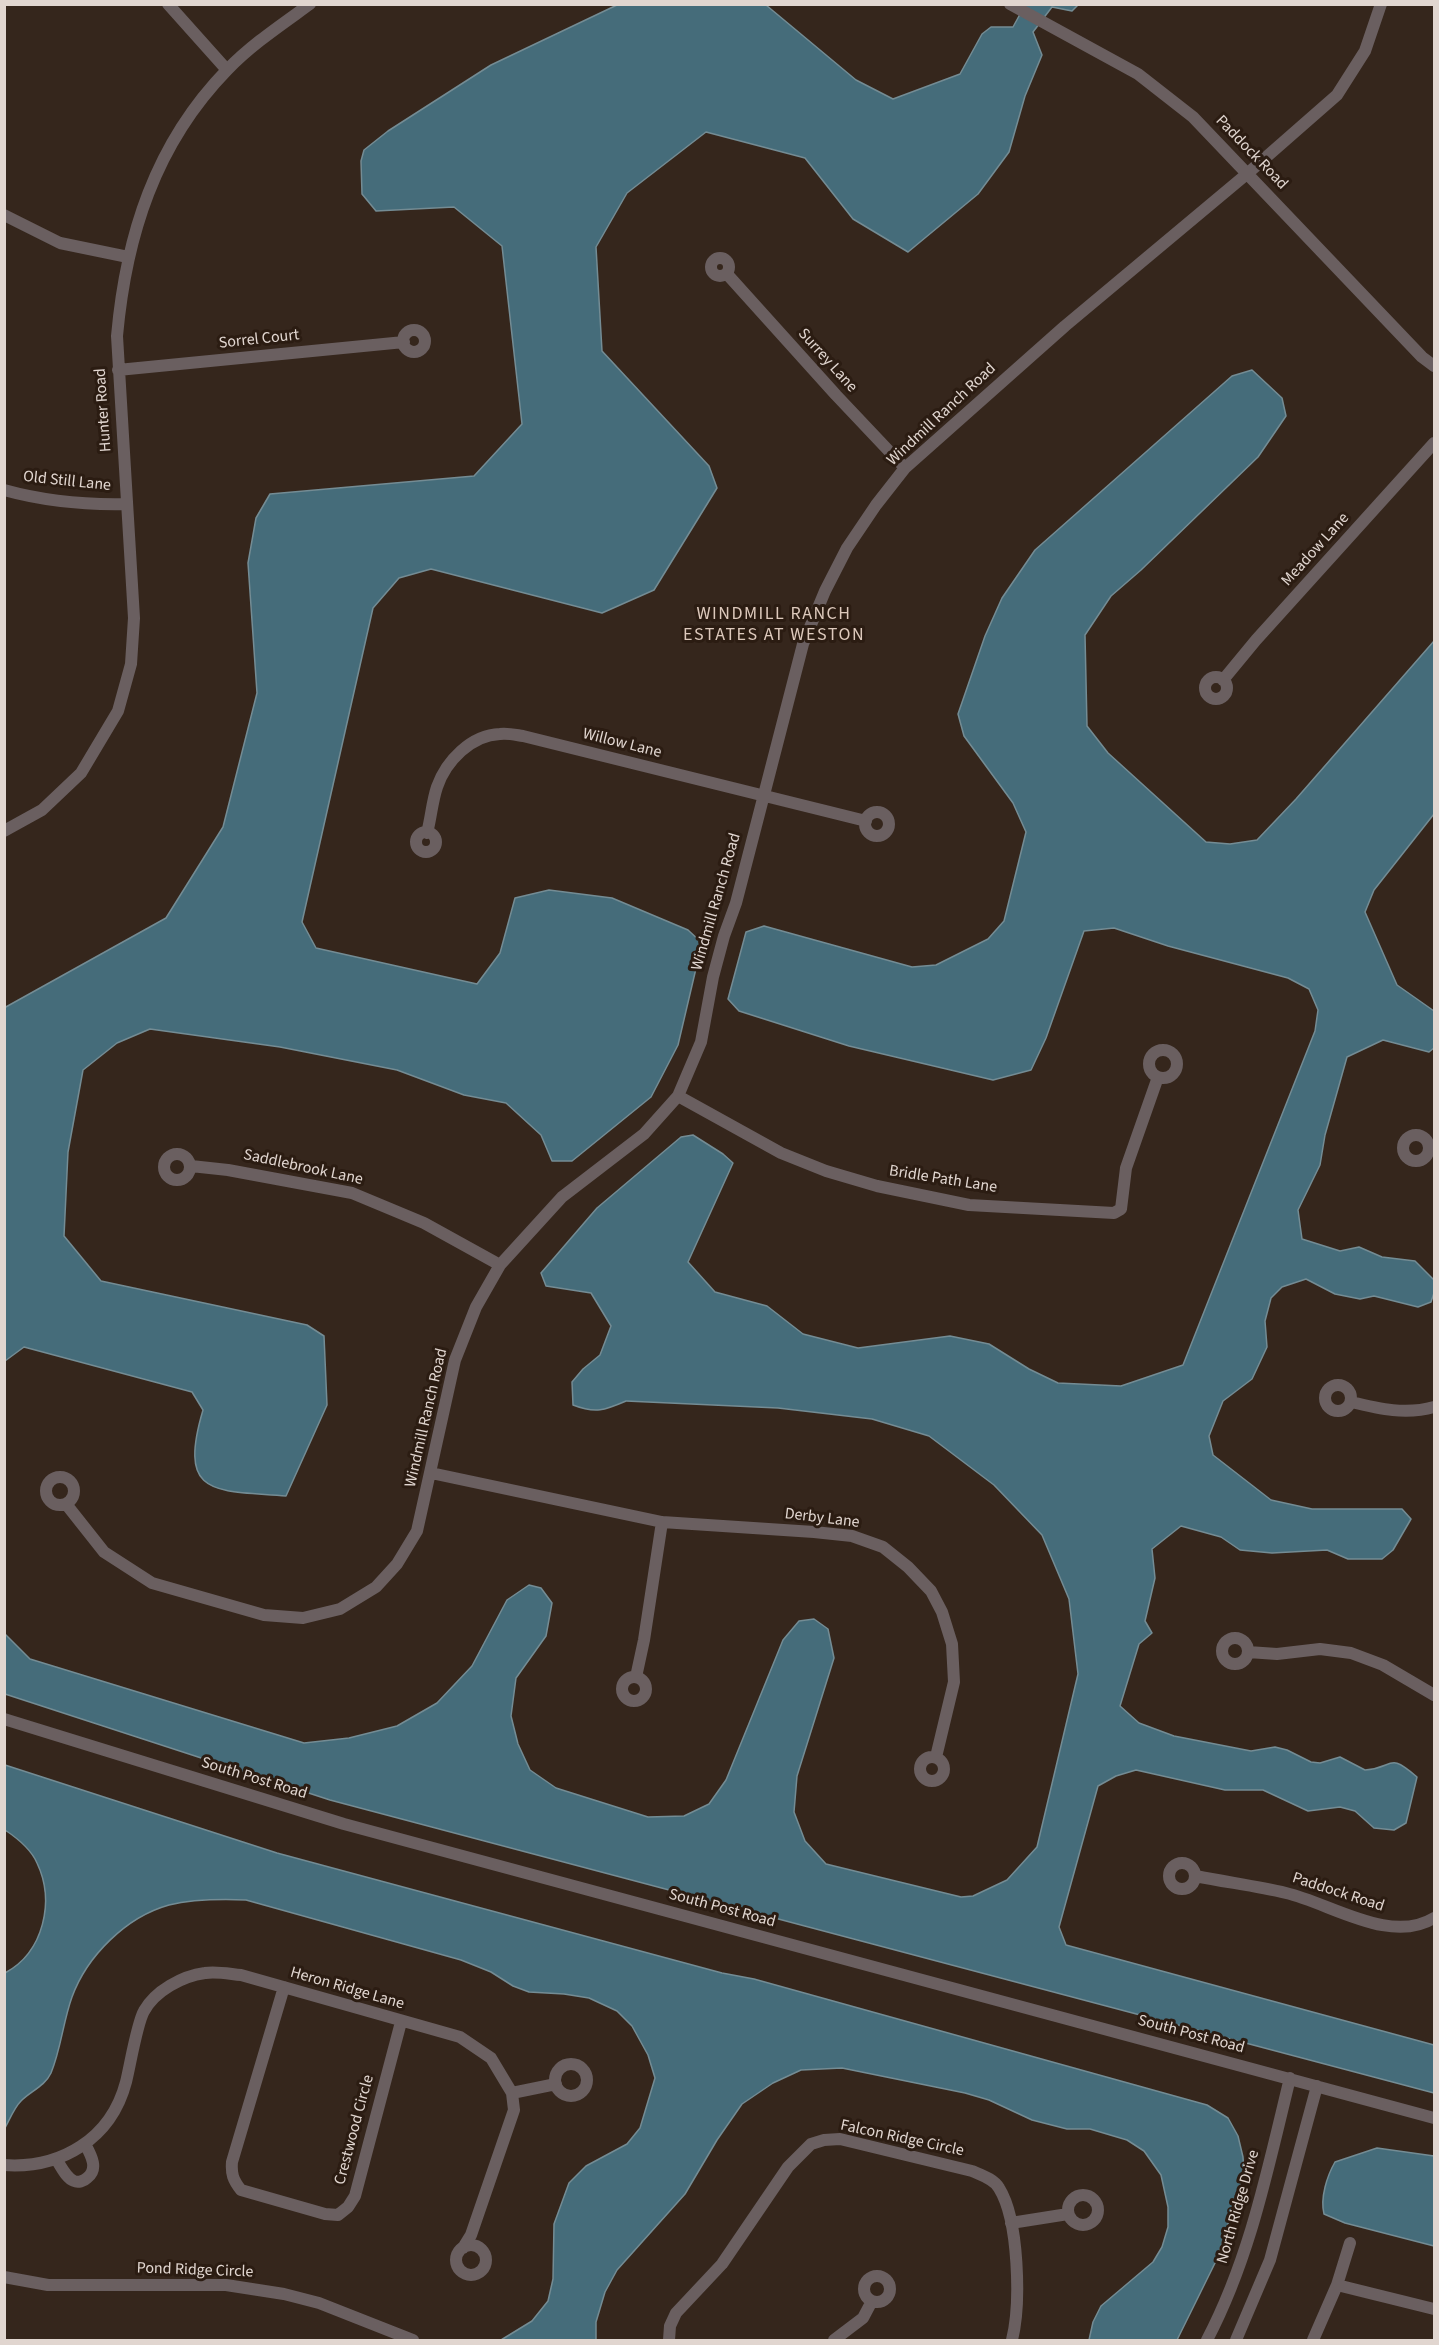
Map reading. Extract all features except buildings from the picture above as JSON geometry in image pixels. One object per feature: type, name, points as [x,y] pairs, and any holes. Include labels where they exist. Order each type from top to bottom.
[{"type":"street","points":[[168,4],[227,70]]},
{"type":"street","name":"Hunter Road","points":[[4,831],[42,810],[81,772],[118,711],[131,664],[134,618],[117,336],[121,290],[144,202],[160,164],[196,106],[227,70],[255,44],[310,4]]},
{"type":"street","name":"Windmill Ranch Road","points":[[66,1504],[104,1552],[152,1583],[264,1615],[303,1618],[340,1609],[376,1587],[397,1564],[417,1531],[455,1360],[476,1308],[500,1265],[562,1197],[644,1134],[678,1096],[701,1042],[713,977],[736,903],[803,644],[825,591],[847,548],[905,468],[1065,326],[1248,173],[1337,95],[1365,51],[1381,4]]},
{"type":"street","name":"Paddock Road","points":[[1010,5],[1138,74],[1193,117],[1422,357],[1434,366]]},
{"type":"street","points":[[4,215],[60,243],[128,257]]},
{"type":"street","name":"Surrey Lane","points":[[727,274],[905,468]]},
{"type":"street","name":"Sorrel Court","points":[[118,370],[404,342]]},
{"type":"street","name":"Meadow Lane","points":[[1223,680],[1434,443]]},
{"type":"street","name":"Old Still Lane","points":[[4,490],[31,497],[85,504],[127,504]]},
{"type":"street","name":"Willow Lane","points":[[428,833],[437,787],[447,767],[460,751],[475,741],[499,734],[524,736],[866,821]]},
{"type":"street","name":"Bridle Path Lane","points":[[678,1096],[781,1153],[826,1171],[877,1186],[969,1205],[1114,1213],[1121,1209],[1126,1168],[1158,1077]]},
{"type":"street","name":"Saddlebrook Lane","points":[[191,1167],[228,1170],[352,1193],[424,1223],[500,1265]]},
{"type":"street","points":[[1352,1402],[1390,1411],[1421,1411],[1434,1407]]},
{"type":"street","name":"Derby Lane","points":[[431,1473],[662,1522],[852,1536],[883,1548],[908,1567],[931,1591],[942,1612],[951,1644],[954,1682],[936,1757]]},
{"type":"street","points":[[636,1677],[662,1522]]},
{"type":"street","points":[[1248,1652],[1277,1654],[1320,1649],[1351,1653],[1383,1665],[1434,1695]]},
{"type":"street","name":"South Post Road","points":[[4,1719],[344,1824],[1434,2118]]},
{"type":"street","name":"Paddock Road","points":[[1196,1876],[1286,1893],[1364,1921],[1390,1927],[1427,1922],[1434,1918]]},
{"type":"street","name":"Heron Ridge Lane","points":[[4,2165],[33,2165],[56,2159],[85,2144],[112,2114],[121,2098],[143,2011],[166,1988],[183,1979],[205,1973],[241,1975],[400,2022],[460,2037],[491,2058],[512,2093]]},
{"type":"street","name":"Crestwood Circle","points":[[284,1987],[232,2162],[231,2172],[234,2182],[241,2190],[325,2214],[338,2215],[348,2207],[354,2196],[400,2022]]},
{"type":"street","name":"North Ridge Drive","points":[[1207,2340],[1228,2297],[1253,2228],[1290,2078]]},
{"type":"street","points":[[463,2248],[471,2235],[508,2130],[514,2110],[512,2093],[555,2084]]},
{"type":"street","points":[[1236,2340],[1257,2295],[1273,2250],[1317,2086]]},
{"type":"street","name":"Falcon Ridge Circle","points":[[669,2340],[670,2326],[676,2313],[722,2264],[788,2167],[811,2144],[840,2139],[972,2171],[999,2187],[1011,2223],[1018,2286],[1016,2324],[1012,2340]]},
{"type":"street","points":[[56,2159],[68,2178],[81,2182],[89,2177],[94,2169],[93,2159],[85,2144]]},
{"type":"street","points":[[1011,2223],[1068,2214]]},
{"type":"street","points":[[1313,2340],[1336,2285],[1350,2243]]},
{"type":"street","name":"Pond Ridge Circle","points":[[4,2277],[48,2285],[226,2285],[253,2289],[319,2303],[413,2340]]},
{"type":"street","points":[[1336,2285],[1434,2309]]},
{"type":"street","points":[[834,2340],[863,2318],[872,2301]]},
{"type":"water","points":[[617,5],[766,5],[856,80],[893,99],[960,74],[982,34],[991,27],[1013,27],[1025,5],[1078,5],[1072,11],[1052,7],[1033,32],[1042,55],[1025,96],[1009,152],[978,194],[908,252],[853,219],[805,158],[706,132],[627,193],[596,247],[602,351],[709,466],[717,488],[654,590],[602,613],[431,569],[399,578],[373,608],[302,922],[316,948],[477,984],[500,953],[515,898],[549,890],[612,898],[688,930],[702,943],[678,1045],[651,1097],[572,1161],[552,1161],[541,1135],[506,1103],[464,1095],[397,1070],[280,1047],[150,1029],[117,1043],[83,1070],[68,1152],[64,1236],[101,1281],[307,1325],[324,1336],[327,1405],[286,1496],[222,1489],[208,1484],[199,1474],[195,1460],[196,1439],[203,1410],[192,1392],[24,1347],[5,1361],[4,1008],[166,918],[223,827],[257,693],[248,563],[256,518],[270,494],[474,476],[522,424],[502,246],[454,207],[376,211],[362,194],[361,161],[364,150],[388,131],[491,65]]},
{"type":"water","points":[[1252,370],[1282,398],[1286,416],[1258,457],[1111,596],[1085,635],[1087,726],[1108,753],[1206,842],[1230,844],[1257,840],[1296,799],[1434,641],[1434,814],[1374,890],[1365,912],[1397,985],[1434,1011],[1434,1048],[1429,1052],[1383,1040],[1347,1057],[1325,1135],[1320,1165],[1298,1210],[1302,1239],[1340,1251],[1359,1247],[1382,1257],[1415,1261],[1434,1280],[1434,1293],[1431,1302],[1418,1307],[1374,1296],[1360,1299],[1335,1294],[1306,1279],[1282,1287],[1271,1298],[1265,1321],[1267,1347],[1252,1379],[1223,1401],[1209,1436],[1213,1455],[1271,1500],[1312,1509],[1402,1509],[1411,1519],[1393,1550],[1382,1559],[1348,1559],[1327,1550],[1272,1553],[1240,1550],[1221,1537],[1181,1526],[1152,1549],[1155,1578],[1145,1621],[1152,1633],[1139,1644],[1120,1706],[1139,1723],[1174,1736],[1251,1751],[1275,1747],[1287,1750],[1311,1762],[1320,1763],[1340,1757],[1365,1770],[1395,1763],[1417,1777],[1406,1823],[1394,1830],[1374,1828],[1355,1811],[1340,1807],[1308,1811],[1263,1790],[1225,1790],[1136,1770],[1116,1776],[1098,1786],[1059,1927],[1066,1945],[1434,2045],[1434,2093],[330,1800],[5,1694],[5,1634],[30,1659],[304,1743],[349,1738],[397,1726],[437,1703],[472,1666],[507,1600],[529,1585],[541,1588],[552,1603],[546,1636],[516,1678],[511,1716],[518,1744],[530,1770],[556,1788],[648,1817],[684,1816],[709,1804],[726,1780],[783,1640],[799,1621],[814,1619],[828,1629],[834,1658],[797,1776],[794,1812],[805,1841],[826,1864],[961,1897],[973,1896],[1007,1880],[1037,1847],[1078,1674],[1069,1599],[1042,1535],[994,1485],[929,1436],[872,1419],[778,1408],[626,1401],[600,1410],[573,1405],[572,1382],[600,1355],[611,1326],[591,1293],[546,1286],[541,1273],[597,1208],[681,1137],[693,1135],[733,1163],[688,1262],[715,1292],[767,1306],[803,1334],[858,1348],[950,1336],[989,1344],[1029,1369],[1058,1383],[1121,1386],[1183,1365],[1315,1031],[1318,1010],[1309,989],[1288,978],[1168,946],[1114,928],[1084,931],[1046,1038],[1031,1070],[993,1080],[849,1046],[739,1011],[728,999],[746,932],[764,926],[912,967],[936,965],[988,939],[1004,921],[1026,832],[1013,803],[964,736],[958,714],[985,636],[1002,598],[1035,550],[1232,376]]},
{"type":"water","points":[[5,1765],[277,1853],[722,1973],[754,1979],[1207,2105],[1228,2118],[1238,2136],[1243,2157],[1244,2173],[1217,2259],[1177,2340],[1089,2340],[1093,2322],[1101,2306],[1153,2262],[1162,2247],[1168,2227],[1168,2207],[1161,2175],[1144,2151],[1127,2140],[1090,2129],[1067,2129],[1032,2120],[989,2100],[965,2093],[842,2068],[801,2070],[773,2083],[742,2104],[717,2140],[685,2194],[617,2270],[605,2292],[596,2322],[596,2340],[501,2340],[532,2321],[548,2301],[553,2279],[554,2224],[569,2183],[586,2166],[627,2144],[640,2128],[655,2078],[648,2055],[632,2026],[617,2011],[589,1998],[529,1992],[513,1986],[491,1972],[461,1960],[246,1900],[178,1903],[153,1911],[123,1929],[110,1940],[87,1967],[72,1997],[51,2073],[19,2104],[5,2128],[5,1973],[18,1964],[37,1939],[45,1909],[45,1893],[37,1863],[31,1853],[5,1830]]},
{"type":"water","points":[[1377,2148],[1434,2156],[1434,2246],[1345,2223],[1324,2214],[1325,2187],[1335,2162]]},
{"type":"district","name":"WINDMILL RANCH ESTATES AT WESTON","points":[[774,625]]}]
